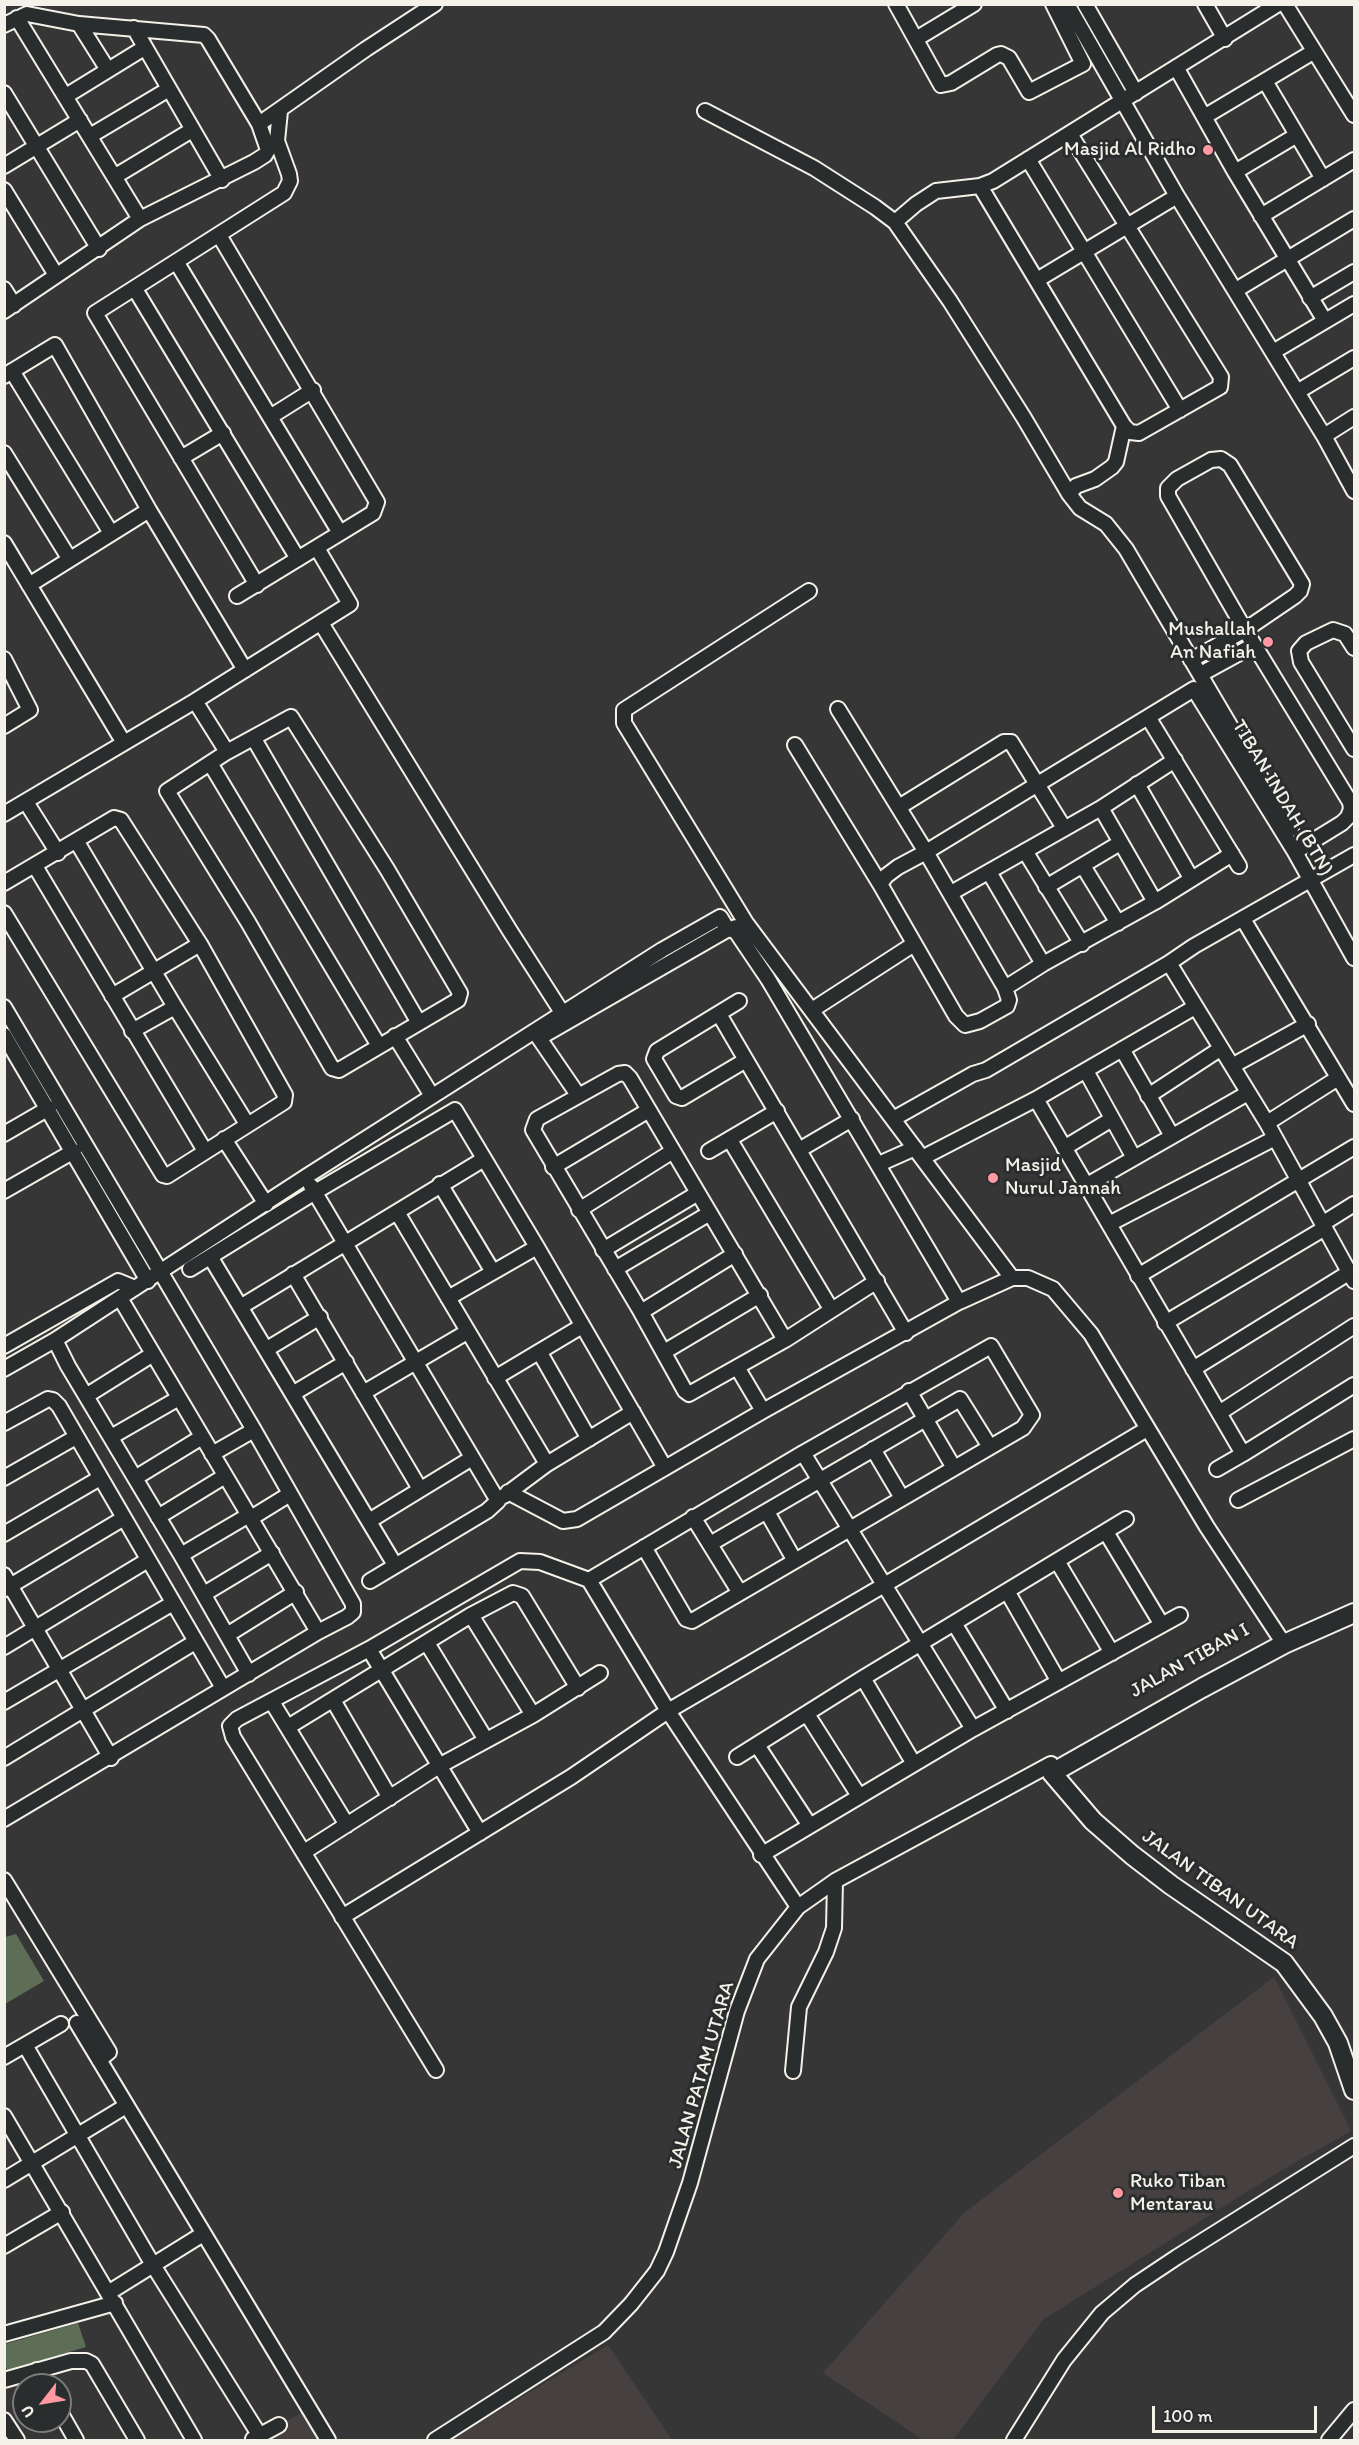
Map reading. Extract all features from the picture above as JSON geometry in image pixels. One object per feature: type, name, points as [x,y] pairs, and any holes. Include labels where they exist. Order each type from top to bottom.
[{"type":"street","points":[[259,124],[435,4]]},
{"type":"street","points":[[896,4],[941,85],[951,83],[997,54],[1001,54],[1009,58],[1029,92],[1083,64],[1053,4]]},
{"type":"street","points":[[916,39],[974,4]]},
{"type":"street","points":[[1067,4],[1130,97]]},
{"type":"street","points":[[1085,4],[1178,196],[1324,436],[1354,491]]},
{"type":"street","points":[[1205,4],[1225,39]]},
{"type":"street","points":[[895,222],[936,191],[980,186],[1028,159],[1225,39],[1262,8],[1278,4]]},
{"type":"street","points":[[1285,4],[1354,115]]},
{"type":"street","points":[[140,219],[66,96],[11,21],[32,15],[80,24],[204,35],[271,141],[289,174],[290,181],[284,193],[95,313],[257,585]]},
{"type":"street","points":[[80,24],[108,70]]},
{"type":"street","points":[[134,28],[222,180]]},
{"type":"street","points":[[66,96],[144,48]]},
{"type":"street","points":[[1204,117],[1313,52]]},
{"type":"street","points":[[1176,67],[1235,172],[1324,321]]},
{"type":"street","points":[[1265,81],[1323,179]]},
{"type":"street","points":[[90,135],[169,89]]},
{"type":"street","points":[[4,93],[99,249]]},
{"type":"street","points":[[4,289],[9,308],[140,219],[222,180],[266,155],[280,111]]},
{"type":"street","points":[[705,111],[814,168],[895,222],[956,311],[1069,494],[1080,508],[1106,524],[1116,535],[1191,660],[1201,674],[1298,850],[1342,823],[1348,817],[1351,809],[1350,802],[1245,630],[1168,496],[1168,488],[1177,478],[1216,458],[1230,465],[1302,584],[1295,596],[1245,630],[1191,660]]},
{"type":"street","points":[[4,166],[80,120]]},
{"type":"street","points":[[114,177],[192,130]]},
{"type":"street","points":[[980,186],[1124,426],[1130,432],[1136,434],[1220,387],[1221,377],[1070,134]]},
{"type":"street","points":[[1235,172],[1297,135]]},
{"type":"street","points":[[1028,159],[1180,410]]},
{"type":"street","points":[[1262,216],[1354,160]]},
{"type":"street","points":[[4,190],[56,275]]},
{"type":"street","points":[[1037,280],[1178,196]]},
{"type":"street","points":[[1236,290],[1354,219]]},
{"type":"street","points":[[219,235],[313,390],[377,502],[373,513],[237,596]]},
{"type":"street","points":[[177,263],[340,534]]},
{"type":"street","points":[[1310,298],[1354,272]]},
{"type":"street","points":[[135,289],[298,559]]},
{"type":"street","points":[[1273,352],[1354,304]]},
{"type":"street","points":[[111,533],[8,374],[55,345],[149,510],[245,670]]},
{"type":"street","points":[[1297,392],[1354,358]]},
{"type":"street","points":[[270,417],[313,390]]},
{"type":"street","points":[[1324,436],[1354,417]]},
{"type":"street","points":[[1069,494],[1076,486],[1095,479],[1112,467],[1116,462],[1124,426]]},
{"type":"street","points":[[181,458],[223,433]]},
{"type":"street","points":[[4,453],[69,558]]},
{"type":"street","points":[[29,585],[149,510]]},
{"type":"street","points":[[4,543],[124,743]]},
{"type":"street","points":[[4,814],[195,701],[350,604],[317,548]]},
{"type":"street","points":[[809,591],[624,710],[624,723],[746,923],[1012,1278]]},
{"type":"street","points":[[321,623],[510,932],[563,1014]]},
{"type":"street","points":[[1354,648],[1345,634],[1333,630],[1306,644],[1299,651],[1301,662],[1354,749]]},
{"type":"street","points":[[1201,674],[1254,645]]},
{"type":"street","points":[[1215,647],[1224,661]]},
{"type":"street","points":[[4,726],[30,710],[5,663]]},
{"type":"street","name":"TIBAN INDAH (BTN)","points":[[1148,717],[1194,689],[1298,850],[1310,880],[1354,958]]},
{"type":"street","points":[[195,701],[226,752]]},
{"type":"street","points":[[795,745],[880,884],[956,1016],[965,1025],[980,1021],[1007,1006],[1005,988],[951,893],[838,709]]},
{"type":"street","points":[[291,717],[295,720],[460,993],[458,1000],[339,1070],[332,1068],[248,922],[168,795],[170,789],[226,752],[254,739],[287,718],[291,717]]},
{"type":"street","points":[[880,884],[898,867],[1148,717],[1236,860],[1191,878],[1155,902],[1043,964],[1005,988]]},
{"type":"street","points":[[254,739],[419,1023]]},
{"type":"street","points":[[899,807],[1004,742],[1011,742],[1064,828]]},
{"type":"street","points":[[951,893],[1101,808],[1175,760]]},
{"type":"street","points":[[210,763],[379,1046]]},
{"type":"street","points":[[1137,784],[1191,878]]},
{"type":"street","points":[[26,802],[58,853]]},
{"type":"street","points":[[1101,808],[1155,902]]},
{"type":"street","points":[[4,883],[77,842],[114,818],[121,820],[200,944],[285,1095],[284,1102],[166,1176],[159,1172],[4,913]]},
{"type":"street","points":[[77,842],[248,1124]]},
{"type":"street","points":[[1046,887],[1120,843]]},
{"type":"street","points":[[1025,851],[1082,944]]},
{"type":"street","points":[[893,1119],[973,1074],[986,1070],[1169,963],[1194,946],[1354,855]]},
{"type":"street","points":[[35,866],[205,1150]]},
{"type":"street","points":[[1083,866],[1118,923]]},
{"type":"street","points":[[989,872],[1043,964]]},
{"type":"street","points":[[4,1369],[55,1340],[148,1281],[307,1176],[662,950],[720,917],[730,930],[737,933],[768,979],[959,1302]]},
{"type":"street","points":[[1243,919],[1354,1104]]},
{"type":"street","points":[[578,1095],[539,1038],[746,923]]},
{"type":"street","points":[[112,996],[200,944]]},
{"type":"street","points":[[812,1010],[914,944]]},
{"type":"street","points":[[1169,963],[1220,1049],[1268,1123],[1324,1226],[1350,1266],[1193,1369]]},
{"type":"street","points":[[739,1001],[657,1051],[654,1059],[676,1096],[682,1098],[746,1060]]},
{"type":"street","points":[[4,1007],[254,1430],[353,1604],[353,1612],[347,1617],[223,1688],[111,1758],[4,1820]]},
{"type":"street","points":[[132,1031],[175,1007]]},
{"type":"street","points":[[879,1164],[918,1153],[1036,1100],[1195,1007]]},
{"type":"street","points":[[719,1014],[906,1333]]},
{"type":"street","points":[[1232,1066],[1308,1024]]},
{"type":"street","points":[[4,1035],[9,1053],[49,1108],[148,1281]]},
{"type":"street","points":[[395,1036],[432,1096]]},
{"type":"street","points":[[1122,1049],[1172,1136]]},
{"type":"street","points":[[1148,1096],[1220,1049]]},
{"type":"street","points":[[1086,1071],[1134,1158]]},
{"type":"street","points":[[785,1340],[625,1073],[618,1074],[537,1119],[532,1126],[533,1133],[641,1312],[687,1394],[785,1340],[877,1281]]},
{"type":"street","points":[[1268,1123],[1338,1078]]},
{"type":"street","points":[[1087,1185],[1248,1093]]},
{"type":"street","points":[[1036,1100],[1243,1454]]},
{"type":"street","points":[[4,1134],[49,1108]]},
{"type":"street","points":[[190,1269],[455,1110],[665,1468]]},
{"type":"street","points":[[553,1167],[649,1110]]},
{"type":"street","points":[[709,1151],[777,1112]]},
{"type":"street","points":[[799,1150],[852,1119]]},
{"type":"street","points":[[1064,1148],[1112,1119]]},
{"type":"street","points":[[1109,1224],[1275,1138]]},
{"type":"street","points":[[224,1139],[266,1204]]},
{"type":"street","points":[[730,1140],[831,1309]]},
{"type":"street","points":[[1138,1276],[1354,1147]]},
{"type":"street","points":[[4,1191],[74,1151]]},
{"type":"street","points":[[579,1210],[673,1151]]},
{"type":"street","points":[[242,1306],[484,1159]]},
{"type":"street","points":[[307,1176],[414,1364],[472,1458],[503,1497],[538,1509],[563,1521],[569,1521],[665,1468],[959,1302],[1012,1278],[1028,1278],[1053,1289],[1091,1334],[1211,1533],[1280,1638]]},
{"type":"street","points":[[440,1184],[493,1272]]},
{"type":"street","points":[[603,1250],[698,1193]]},
{"type":"street","points":[[1165,1323],[1324,1226],[1354,1204]]},
{"type":"street","points":[[397,1212],[547,1464]]},
{"type":"street","points":[[615,1269],[710,1213]]},
{"type":"street","points":[[448,1298],[537,1247]]},
{"type":"street","points":[[641,1312],[735,1254]]},
{"type":"street","points":[[211,1258],[242,1306],[395,1565]]},
{"type":"street","points":[[293,1274],[420,1489]]},
{"type":"street","points":[[4,1346],[118,1281],[135,1288]]},
{"type":"street","points":[[664,1353],[760,1295]]},
{"type":"street","points":[[120,1298],[318,1632]]},
{"type":"street","points":[[267,1348],[320,1317]]},
{"type":"street","points":[[495,1378],[582,1326]]},
{"type":"street","points":[[1220,1413],[1354,1326]]},
{"type":"street","points":[[363,1393],[467,1332]]},
{"type":"street","points":[[55,1340],[249,1674]]},
{"type":"street","points":[[589,1580],[693,1516],[803,1452],[992,1346],[1032,1415],[1023,1428],[692,1621],[686,1619],[644,1547]]},
{"type":"street","points":[[540,1353],[590,1439]]},
{"type":"street","points":[[86,1396],[153,1354]]},
{"type":"street","points":[[294,1393],[346,1362]]},
{"type":"street","points":[[737,1367],[763,1411]]},
{"type":"street","points":[[1218,1468],[1354,1385]]},
{"type":"street","points":[[909,1391],[954,1468]]},
{"type":"street","points":[[111,1437],[178,1398]]},
{"type":"street","points":[[710,1544],[960,1399],[990,1447]]},
{"type":"street","points":[[4,1423],[42,1401],[53,1400],[223,1688]]},
{"type":"street","points":[[370,1581],[487,1511],[547,1464],[633,1412]]},
{"type":"street","points":[[342,1917],[571,1777],[668,1711],[1147,1428]]},
{"type":"street","points":[[212,1454],[254,1430]]},
{"type":"street","points":[[4,1478],[76,1437]]},
{"type":"street","points":[[135,1478],[202,1437]]},
{"type":"street","points":[[1239,1500],[1354,1439]]},
{"type":"street","points":[[873,1449],[902,1498]]},
{"type":"street","points":[[803,1452],[973,1729]]},
{"type":"street","points":[[369,1521],[472,1458]]},
{"type":"street","points":[[158,1517],[225,1476]]},
{"type":"street","points":[[4,1534],[100,1478]]},
{"type":"street","points":[[181,1555],[290,1494]]},
{"type":"street","points":[[767,1512],[795,1561]]},
{"type":"street","points":[[693,1516],[740,1593]]},
{"type":"street","points":[[111,1758],[36,1628],[7,1583],[124,1518]]},
{"type":"street","points":[[737,1757],[1126,1519]]},
{"type":"street","points":[[1106,1532],[1162,1625]]},
{"type":"street","points":[[204,1594],[272,1553]]},
{"type":"street","points":[[4,1647],[148,1560]]},
{"type":"street","points":[[436,2070],[342,1917],[230,1726],[237,1719],[369,1649],[519,1561],[540,1562],[589,1580],[668,1711],[798,1907]]},
{"type":"street","points":[[1058,1561],[1112,1653]]},
{"type":"street","points":[[1007,1591],[1059,1682]]},
{"type":"street","points":[[227,1635],[296,1593]]},
{"type":"street","points":[[288,1727],[471,1615],[513,1593],[522,1596],[578,1688]]},
{"type":"street","points":[[4,1702],[173,1603]]},
{"type":"street","name":"JALAN TIBAN I","points":[[1052,1769],[1280,1638],[1354,1605]]},
{"type":"street","name":"JALAN TIBAN I","points":[[1052,1769],[1284,1644],[1354,1613]]},
{"type":"street","points":[[471,1615],[533,1715]]},
{"type":"street","points":[[761,1854],[973,1729],[1180,1615]]},
{"type":"street","points":[[954,1623],[1007,1711]]},
{"type":"street","points":[[4,1758],[195,1642]]},
{"type":"street","points":[[428,1643],[486,1740]]},
{"type":"street","points":[[369,1649],[480,1833]]},
{"type":"street","points":[[304,1852],[439,1766],[533,1715],[600,1674]]},
{"type":"street","points":[[863,1678],[914,1764]]},
{"type":"street","points":[[333,1700],[390,1798]]},
{"type":"street","points":[[272,1702],[347,1825]]},
{"type":"street","points":[[807,1714],[859,1796]]},
{"type":"street","points":[[757,1745],[810,1826]]},
{"type":"street","name":"JALAN PATAM UTARA","points":[[435,2440],[604,2332],[631,2304],[657,2271],[690,2183],[737,2011],[758,1959],[798,1907],[835,1881],[939,1825],[953,1826],[1052,1769]]},
{"type":"street","name":"JALAN TIBAN UTARA","points":[[1052,1769],[1093,1821],[1132,1855],[1171,1885],[1284,1962],[1323,2016],[1338,2043],[1354,2090]]},
{"type":"street","points":[[4,1880],[109,2052],[99,2060]]},
{"type":"street","points":[[793,2071],[799,2007],[826,1952],[834,1928],[835,1881]]},
{"type":"street","points":[[77,2023],[328,2440]]},
{"type":"street","points":[[4,2057],[61,2024]]},
{"type":"street","points":[[25,2045],[256,2438],[279,2425]]},
{"type":"street","points":[[4,2180],[126,2106]]},
{"type":"street","points":[[4,2116],[194,2440]]},
{"type":"street","points":[[1014,2440],[1064,2360],[1102,2313],[1135,2285],[1177,2257],[1354,2146]]},
{"type":"street","points":[[4,2246],[62,2212]]},
{"type":"street","points":[[4,2334],[111,2298],[153,2265],[203,2234]]},
{"type":"street","points":[[4,2380],[71,2361],[86,2361],[92,2364],[137,2440]]},
{"type":"street","points":[[1329,2440],[1354,2410]]},
{"type":"street","points":[[4,2420],[17,2440]]},
{"type":"shaded area","name":"Ruko Tiban Mentarau","points":[[1274,1977],[1351,2131],[1277,2173],[1044,2319],[953,2440],[923,2440],[823,2373],[964,2213]]},
{"type":"shaded area","points":[[608,2345],[672,2440],[450,2440]]},
{"type":"shaded area","points":[[308,2409],[326,2440],[255,2440]]},
{"type":"green space","points":[[16,1934],[44,1981],[5,2004],[5,1937]]},
{"type":"green space","points":[[78,2323],[86,2347],[7,2370],[5,2344]]},
{"type":"place","name":"Masjid Al Ridho","points":[[1208,150]]},
{"type":"place","name":"Mushallah An Nafiah","points":[[1268,642]]},
{"type":"place","name":"Masjid Nurul Jannah","points":[[993,1178]]},
{"type":"place","name":"Ruko Tiban Mentarau","points":[[1118,2193]]}]
